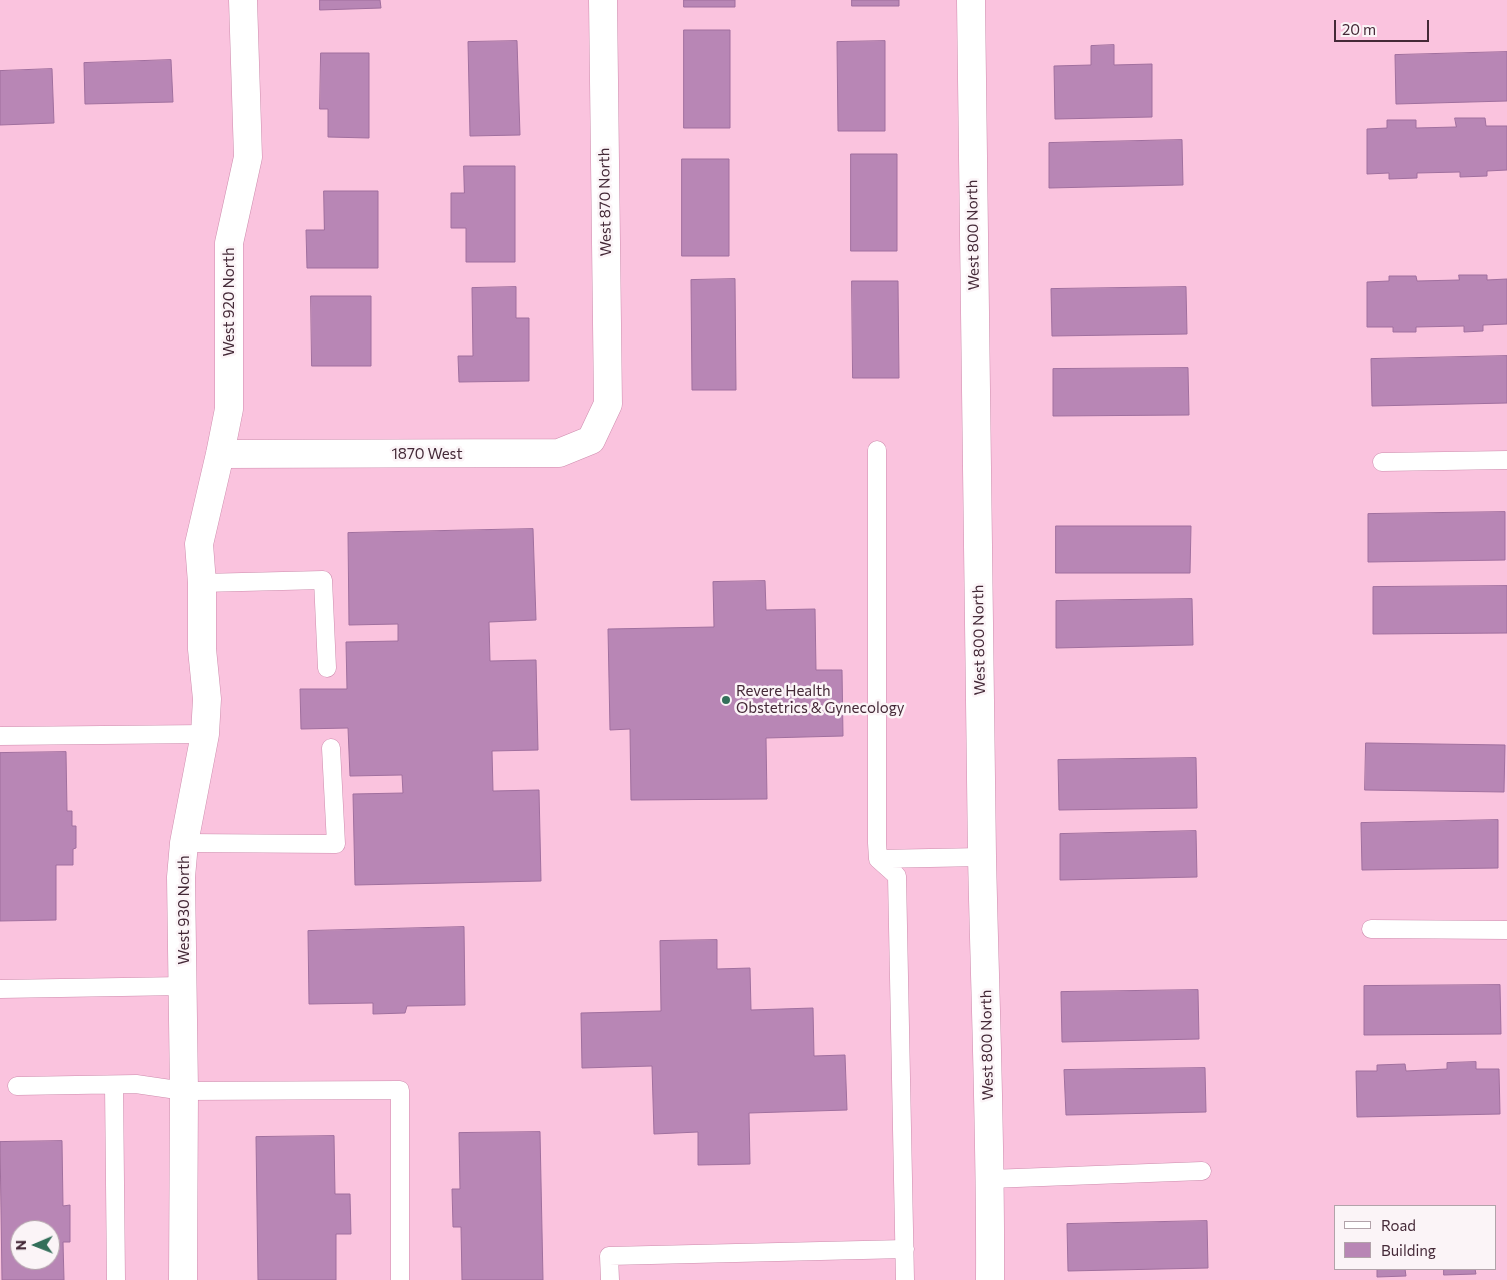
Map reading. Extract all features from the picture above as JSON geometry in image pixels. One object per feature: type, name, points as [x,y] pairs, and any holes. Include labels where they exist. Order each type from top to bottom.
[{"type":"street","name":"West 920 North","points":[[220,454],[229,409],[229,243],[248,157],[243,0]]},
{"type":"street","name":"West 870 North","points":[[603,0],[608,404]]},
{"type":"street","name":"West 800 North","points":[[971,0],[976,467],[982,857],[990,1178],[990,1280]]},
{"type":"street","name":"1870 West","points":[[220,454],[559,453],[591,440],[608,404]]},
{"type":"street","name":"West 930 North","points":[[183,1280],[184,1091],[181,877],[184,843],[205,734],[207,699],[202,649],[202,583],[199,544],[220,454]]},
{"type":"lane","points":[[876,450],[878,859],[897,876],[906,1280]]},
{"type":"lane","points":[[1382,462],[1507,460]]},
{"type":"lane","points":[[202,583],[323,580],[327,668]]},
{"type":"lane","points":[[0,736],[205,734]]},
{"type":"lane","points":[[184,843],[336,844],[331,748]]},
{"type":"lane","points":[[878,859],[982,857]]},
{"type":"lane","points":[[1371,929],[1507,930]]},
{"type":"lane","points":[[0,989],[183,986]]},
{"type":"lane","points":[[17,1086],[136,1084],[184,1091],[400,1090],[400,1280]]},
{"type":"lane","points":[[114,1085],[116,1280]]},
{"type":"lane","points":[[990,1178],[1202,1171]]},
{"type":"lane","points":[[610,1280],[609,1256],[905,1249]]},
{"type":"building","points":[[320,0],[380,0],[381,8],[320,10]]},
{"type":"building","points":[[684,0],[735,0],[735,7],[684,7]]},
{"type":"building","points":[[852,0],[899,0],[899,6],[852,6]]},
{"type":"building","points":[[684,30],[730,30],[730,128],[684,128]]},
{"type":"building","points":[[517,41],[520,135],[470,136],[468,42]]},
{"type":"building","points":[[885,41],[885,131],[838,131],[837,42]]},
{"type":"building","points":[[1114,45],[1114,65],[1152,64],[1152,117],[1055,119],[1054,66],[1091,65],[1091,46]]},
{"type":"building","points":[[1507,52],[1507,101],[1396,104],[1395,55]]},
{"type":"building","points":[[321,53],[369,53],[369,138],[328,137],[328,109],[320,109]]},
{"type":"building","points":[[171,60],[173,102],[85,104],[84,63]]},
{"type":"building","points":[[52,69],[54,123],[0,125],[0,71]]},
{"type":"building","points":[[1455,118],[1485,118],[1486,126],[1507,126],[1507,170],[1487,171],[1487,176],[1460,177],[1460,172],[1417,173],[1417,178],[1389,179],[1389,173],[1367,174],[1367,129],[1387,128],[1387,120],[1416,120],[1416,128],[1456,127]]},
{"type":"building","points":[[1182,140],[1183,185],[1049,188],[1049,143]]},
{"type":"building","points":[[851,154],[897,154],[897,251],[851,251]]},
{"type":"building","points":[[682,159],[729,159],[729,256],[682,256]]},
{"type":"building","points":[[464,166],[515,166],[515,262],[466,262],[466,228],[451,228],[451,193],[464,193]]},
{"type":"building","points":[[324,191],[378,191],[378,268],[307,268],[306,230],[324,230]]},
{"type":"building","points":[[1459,275],[1487,275],[1487,280],[1507,279],[1507,324],[1483,325],[1483,331],[1464,332],[1464,326],[1416,327],[1416,332],[1393,332],[1393,327],[1367,327],[1367,282],[1389,281],[1389,276],[1416,276],[1417,281],[1459,280]]},
{"type":"building","points":[[735,279],[736,390],[692,390],[691,280]]},
{"type":"building","points":[[852,281],[898,281],[899,378],[853,378]]},
{"type":"building","points":[[516,287],[516,318],[529,318],[529,381],[459,382],[458,356],[473,356],[472,288]]},
{"type":"building","points":[[1186,287],[1187,334],[1052,336],[1051,289]]},
{"type":"building","points":[[311,296],[371,296],[371,366],[312,366]]},
{"type":"building","points":[[1507,356],[1507,403],[1372,406],[1371,359]]},
{"type":"building","points":[[1188,368],[1189,415],[1053,416],[1053,369]]},
{"type":"building","points":[[1505,512],[1505,560],[1368,562],[1368,514]]},
{"type":"building","points":[[1056,526],[1191,526],[1190,573],[1056,573]]},
{"type":"building","points":[[533,529],[536,620],[489,622],[490,661],[536,660],[538,750],[492,751],[493,791],[539,790],[541,881],[355,885],[353,794],[403,793],[402,775],[350,776],[348,728],[301,729],[300,689],[347,689],[346,642],[398,641],[398,624],[349,625],[348,533]]},
{"type":"building","name":"Revere Health Obstetrics & Gynecology","points":[[765,581],[766,610],[815,609],[816,670],[842,670],[843,736],[766,738],[767,799],[631,800],[630,729],[610,730],[608,629],[714,627],[713,582]]},
{"type":"building","points":[[1507,586],[1507,633],[1373,634],[1373,587]]},
{"type":"building","points":[[1192,599],[1193,645],[1056,648],[1056,601]]},
{"type":"building","points":[[1366,743],[1505,745],[1504,792],[1365,790]]},
{"type":"building","points":[[66,752],[67,811],[72,811],[72,826],[76,826],[76,848],[73,849],[73,865],[56,865],[56,920],[0,921],[0,753]]},
{"type":"building","points":[[1196,758],[1197,808],[1059,810],[1058,760]]},
{"type":"building","points":[[1498,820],[1498,868],[1362,870],[1361,823]]},
{"type":"building","points":[[1196,831],[1197,877],[1060,880],[1060,834]]},
{"type":"building","points":[[464,927],[465,1005],[407,1006],[405,1013],[373,1014],[373,1003],[309,1004],[308,931]]},
{"type":"building","points":[[717,940],[717,969],[750,968],[751,1010],[813,1008],[814,1056],[845,1055],[847,1110],[749,1113],[750,1164],[698,1165],[698,1132],[654,1134],[652,1066],[582,1068],[581,1013],[661,1011],[660,941]]},
{"type":"building","points":[[1500,985],[1501,1034],[1364,1035],[1364,986]]},
{"type":"building","points":[[1198,990],[1199,1039],[1062,1042],[1061,992]]},
{"type":"building","points":[[1476,1062],[1476,1069],[1499,1069],[1500,1114],[1357,1117],[1356,1071],[1377,1071],[1377,1065],[1405,1064],[1406,1071],[1447,1069],[1447,1063]]},
{"type":"building","points":[[1205,1068],[1206,1112],[1066,1115],[1064,1070]]},
{"type":"building","points":[[540,1132],[543,1280],[462,1280],[461,1227],[453,1227],[452,1189],[460,1189],[459,1133]]},
{"type":"building","points":[[334,1136],[335,1194],[350,1194],[351,1234],[336,1234],[336,1280],[258,1280],[256,1137]]},
{"type":"building","points":[[62,1141],[63,1206],[70,1205],[70,1242],[63,1242],[64,1280],[2,1280],[0,1142]]},
{"type":"building","points":[[1207,1221],[1208,1268],[1068,1271],[1067,1224]]},
{"type":"building","points":[[1377,1270],[1405,1270],[1406,1276],[1377,1277]]},
{"type":"building","points":[[1444,1270],[1475,1270],[1476,1274],[1444,1275]]},
{"type":"place","name":"Revere Health Obstetrics & Gynecology","points":[[726,700]]}]
